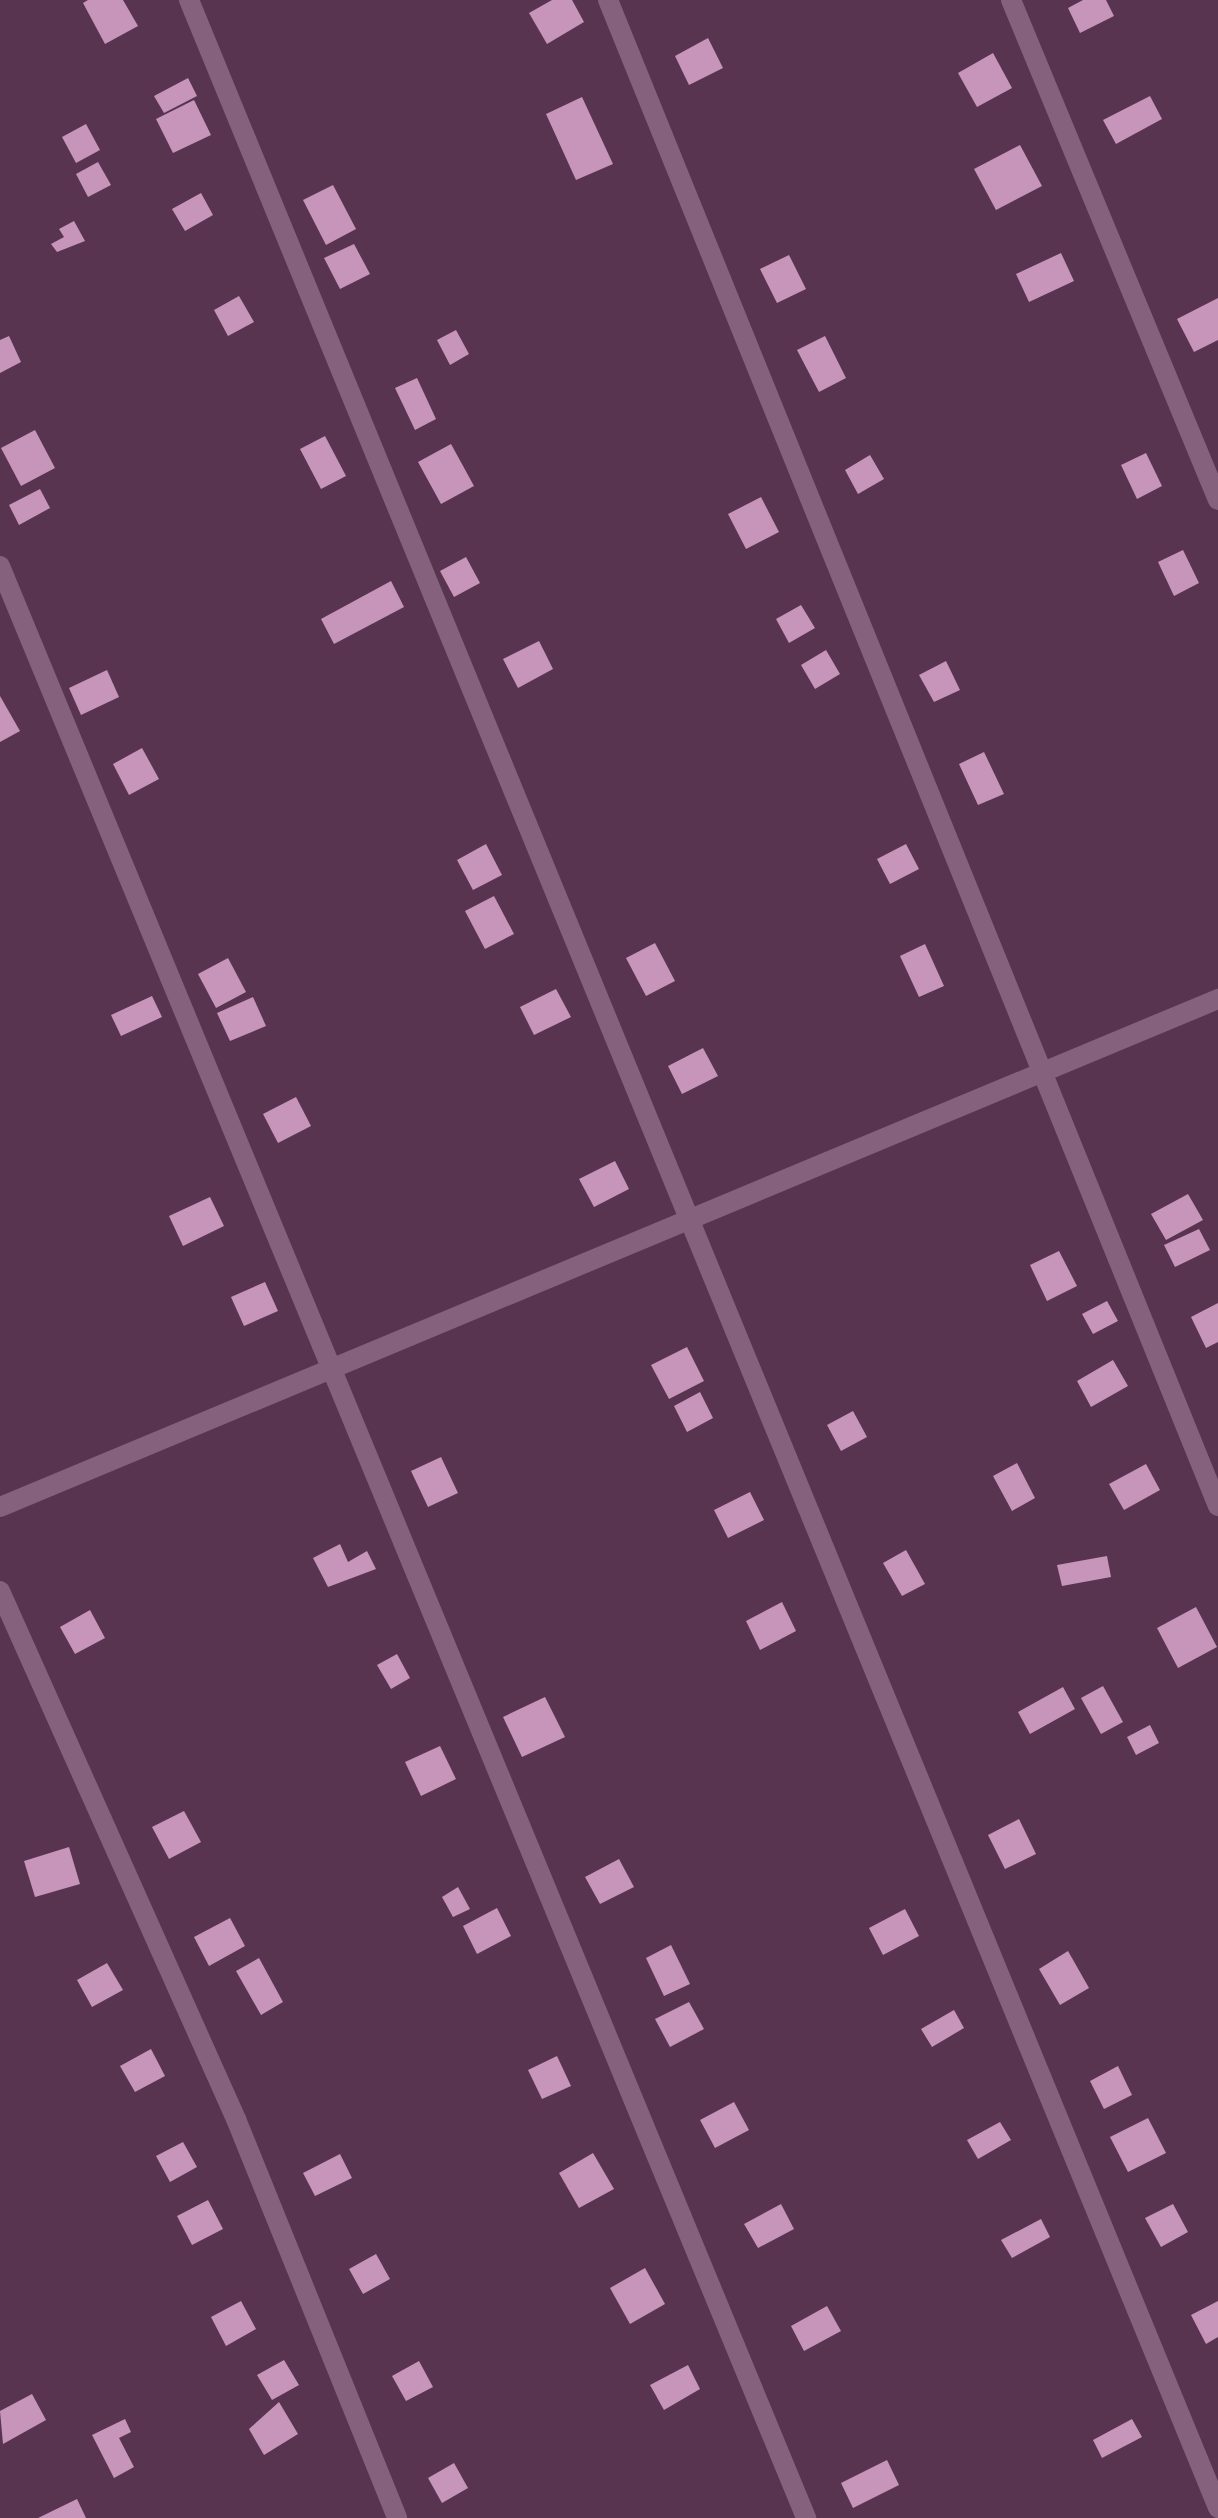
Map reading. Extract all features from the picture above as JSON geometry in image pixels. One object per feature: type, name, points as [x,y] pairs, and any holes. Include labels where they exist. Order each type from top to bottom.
[{"type":"street","points":[[189,0],[1218,2508]]},
{"type":"street","points":[[608,0],[1218,1506]]},
{"type":"street","points":[[1011,0],[1218,500]]},
{"type":"street","points":[[0,566],[328,1369],[806,2518]]},
{"type":"street","points":[[0,1507],[1218,1000]]},
{"type":"street","points":[[0,1591],[236,2120],[397,2518]]},
{"type":"shaded area","points":[[0,0],[1218,0],[1218,2518],[0,2518]]},
{"type":"building","points":[[123,0],[138,26],[105,44],[83,3]]},
{"type":"building","points":[[552,0],[572,0],[584,22],[547,44],[529,13]]},
{"type":"building","points":[[1083,0],[1106,0],[1114,16],[1080,33],[1068,8]]},
{"type":"building","points":[[708,38],[723,68],[689,85],[675,56]]},
{"type":"building","points":[[993,53],[1012,88],[977,107],[958,73]]},
{"type":"building","points":[[188,78],[197,96],[164,113],[154,96]]},
{"type":"building","points":[[1150,96],[1162,119],[1116,144],[1103,120]]},
{"type":"building","points":[[582,97],[613,164],[576,180],[546,114]]},
{"type":"building","points":[[194,100],[211,135],[173,153],[156,119]]},
{"type":"building","points":[[86,124],[100,150],[76,163],[62,137]]},
{"type":"building","points":[[1020,145],[1042,186],[996,210],[974,169]]},
{"type":"building","points":[[98,162],[111,185],[88,197],[76,174]]},
{"type":"building","points":[[333,185],[356,229],[326,245],[303,200]]},
{"type":"building","points":[[201,193],[213,215],[185,231],[172,209]]},
{"type":"building","points":[[74,221],[85,241],[57,252],[51,244],[64,237],[59,229]]},
{"type":"building","points":[[354,244],[370,274],[340,289],[324,258]]},
{"type":"building","points":[[1061,253],[1074,281],[1029,302],[1016,274]]},
{"type":"building","points":[[789,255],[806,289],[777,303],[760,269]]},
{"type":"building","points":[[239,296],[254,322],[228,336],[214,310]]},
{"type":"building","points":[[1218,298],[1218,340],[1194,352],[1177,319]]},
{"type":"building","points":[[456,330],[469,354],[450,365],[437,340]]},
{"type":"building","points":[[9,336],[21,362],[0,373],[0,340]]},
{"type":"building","points":[[825,336],[846,378],[819,392],[797,350]]},
{"type":"building","points":[[417,378],[436,419],[415,430],[395,388]]},
{"type":"building","points":[[35,430],[55,468],[21,486],[1,448]]},
{"type":"building","points":[[325,436],[346,476],[321,489],[300,449]]},
{"type":"building","points":[[451,444],[474,486],[441,504],[418,462]]},
{"type":"building","points":[[1146,453],[1162,486],[1137,499],[1121,465]]},
{"type":"building","points":[[870,455],[884,479],[858,494],[845,470]]},
{"type":"building","points":[[40,489],[50,508],[19,525],[9,505]]},
{"type":"building","points":[[761,497],[779,532],[746,549],[728,514]]},
{"type":"building","points":[[1183,550],[1199,583],[1174,596],[1158,562]]},
{"type":"building","points":[[466,557],[480,583],[454,597],[440,571]]},
{"type":"building","points":[[391,581],[404,607],[334,644],[321,619]]},
{"type":"building","points":[[801,605],[815,628],[789,643],[776,619]]},
{"type":"building","points":[[539,641],[553,669],[518,688],[503,659]]},
{"type":"building","points":[[826,650],[840,674],[815,689],[801,665]]},
{"type":"building","points":[[946,661],[960,690],[934,702],[919,675]]},
{"type":"building","points":[[107,670],[119,697],[81,715],[69,688]]},
{"type":"building","points":[[0,696],[20,731],[0,742]]},
{"type":"building","points":[[142,748],[159,779],[129,795],[113,764]]},
{"type":"building","points":[[984,752],[1004,794],[978,805],[959,764]]},
{"type":"building","points":[[486,844],[502,875],[473,890],[457,860]]},
{"type":"building","points":[[906,844],[919,869],[890,884],[877,859]]},
{"type":"building","points":[[494,896],[514,934],[485,949],[465,911]]},
{"type":"building","points":[[655,943],[675,981],[646,996],[626,958]]},
{"type":"building","points":[[925,944],[944,986],[919,997],[900,956]]},
{"type":"building","points":[[228,958],[246,992],[216,1008],[198,974]]},
{"type":"building","points":[[556,989],[571,1017],[534,1035],[520,1007]]},
{"type":"building","points":[[152,996],[162,1017],[121,1036],[111,1015]]},
{"type":"building","points":[[253,997],[266,1026],[230,1041],[217,1013]]},
{"type":"building","points":[[703,1048],[718,1076],[682,1094],[668,1066]]},
{"type":"building","points":[[296,1097],[311,1126],[278,1143],[263,1114]]},
{"type":"building","points":[[615,1161],[629,1189],[594,1207],[579,1179]]},
{"type":"building","points":[[1188,1194],[1203,1220],[1166,1240],[1151,1214]]},
{"type":"building","points":[[210,1197],[224,1226],[183,1246],[169,1216]]},
{"type":"building","points":[[1199,1229],[1210,1250],[1175,1267],[1164,1245]]},
{"type":"building","points":[[1059,1251],[1077,1286],[1047,1301],[1030,1265]]},
{"type":"building","points":[[265,1282],[278,1311],[244,1326],[231,1297]]},
{"type":"building","points":[[1107,1301],[1118,1321],[1093,1334],[1082,1314]]},
{"type":"building","points":[[1218,1303],[1218,1342],[1206,1348],[1191,1317]]},
{"type":"building","points":[[687,1347],[704,1381],[669,1399],[651,1365]]},
{"type":"building","points":[[1113,1360],[1128,1386],[1091,1407],[1077,1381]]},
{"type":"building","points":[[700,1392],[713,1418],[687,1432],[674,1406]]},
{"type":"building","points":[[853,1411],[867,1437],[841,1451],[827,1425]]},
{"type":"building","points":[[441,1457],[458,1493],[428,1507],[411,1471]]},
{"type":"building","points":[[1017,1463],[1035,1498],[1012,1511],[993,1476]]},
{"type":"building","points":[[1146,1464],[1160,1490],[1124,1510],[1109,1484]]},
{"type":"building","points":[[750,1492],[764,1520],[728,1538],[714,1510]]},
{"type":"building","points":[[340,1544],[348,1562],[367,1551],[376,1569],[328,1587],[313,1558]]},
{"type":"building","points":[[906,1550],[925,1584],[902,1596],[883,1563]]},
{"type":"building","points":[[1107,1556],[1111,1577],[1062,1586],[1057,1565]]},
{"type":"building","points":[[782,1602],[796,1631],[760,1650],[746,1621]]},
{"type":"building","points":[[1196,1607],[1217,1647],[1178,1668],[1157,1628]]},
{"type":"building","points":[[90,1610],[105,1638],[75,1654],[60,1627]]},
{"type":"building","points":[[397,1654],[410,1678],[391,1689],[377,1665]]},
{"type":"building","points":[[1103,1686],[1123,1722],[1101,1734],[1081,1698]]},
{"type":"building","points":[[1063,1687],[1075,1709],[1030,1734],[1018,1712]]},
{"type":"building","points":[[545,1697],[565,1737],[522,1757],[503,1717]]},
{"type":"building","points":[[1150,1725],[1159,1743],[1136,1755],[1127,1737]]},
{"type":"building","points":[[440,1746],[456,1779],[421,1796],[405,1762]]},
{"type":"building","points":[[184,1811],[201,1842],[169,1859],[152,1827]]},
{"type":"building","points":[[1019,1819],[1036,1854],[1005,1869],[988,1835]]},
{"type":"building","points":[[69,1847],[80,1884],[35,1897],[24,1861]]},
{"type":"building","points":[[619,1859],[634,1887],[600,1904],[585,1877]]},
{"type":"building","points":[[458,1887],[470,1909],[453,1917],[442,1897]]},
{"type":"building","points":[[497,1908],[511,1936],[477,1954],[463,1926]]},
{"type":"building","points":[[905,1909],[919,1936],[883,1955],[869,1928]]},
{"type":"building","points":[[230,1918],[245,1946],[209,1966],[194,1937]]},
{"type":"building","points":[[671,1945],[690,1984],[664,1996],[646,1958]]},
{"type":"building","points":[[1068,1951],[1089,1988],[1060,2005],[1039,1969]]},
{"type":"building","points":[[259,1958],[283,2002],[261,2015],[236,1971]]},
{"type":"building","points":[[107,1963],[123,1990],[92,2007],[77,1980]]},
{"type":"building","points":[[689,2002],[704,2029],[670,2047],[655,2019]]},
{"type":"building","points":[[954,2010],[964,2028],[932,2047],[921,2029]]},
{"type":"building","points":[[151,2049],[165,2076],[135,2092],[120,2066]]},
{"type":"building","points":[[557,2056],[571,2086],[542,2099],[528,2070]]},
{"type":"building","points":[[1118,2066],[1132,2095],[1104,2109],[1090,2081]]},
{"type":"building","points":[[734,2102],[749,2130],[715,2148],[700,2120]]},
{"type":"building","points":[[1148,2118],[1166,2153],[1128,2172],[1110,2137]]},
{"type":"building","points":[[1000,2122],[1011,2140],[978,2159],[967,2140]]},
{"type":"building","points":[[183,2142],[197,2167],[170,2182],[156,2156]]},
{"type":"building","points":[[593,2153],[614,2189],[579,2208],[559,2173]]},
{"type":"building","points":[[340,2154],[352,2178],[315,2196],[303,2173]]},
{"type":"building","points":[[208,2200],[223,2229],[192,2245],[177,2216]]},
{"type":"building","points":[[781,2204],[794,2229],[758,2248],[744,2224]]},
{"type":"building","points":[[1173,2204],[1188,2232],[1161,2247],[1145,2218]]},
{"type":"building","points":[[1041,2219],[1050,2237],[1012,2258],[1001,2240]]},
{"type":"building","points":[[376,2254],[390,2279],[363,2294],[349,2269]]},
{"type":"building","points":[[645,2268],[665,2304],[630,2324],[610,2288]]},
{"type":"building","points":[[241,2301],[256,2329],[226,2346],[211,2317]]},
{"type":"building","points":[[1218,2301],[1218,2337],[1206,2344],[1191,2315]]},
{"type":"building","points":[[827,2306],[841,2331],[804,2351],[791,2326]]},
{"type":"building","points":[[284,2360],[299,2385],[272,2400],[257,2375]]},
{"type":"building","points":[[419,2361],[433,2387],[406,2401],[392,2376]]},
{"type":"building","points":[[688,2365],[700,2389],[664,2410],[650,2385]]},
{"type":"building","points":[[32,2394],[46,2420],[3,2444],[0,2411]]},
{"type":"building","points":[[279,2402],[298,2434],[264,2455],[249,2429]]},
{"type":"building","points":[[125,2419],[131,2432],[119,2438],[134,2467],[114,2478],[92,2435]]},
{"type":"building","points":[[1132,2419],[1142,2437],[1102,2458],[1093,2440]]},
{"type":"building","points":[[887,2460],[899,2485],[853,2508],[841,2483]]},
{"type":"building","points":[[454,2463],[468,2488],[442,2503],[428,2478]]},
{"type":"building","points":[[77,2499],[86,2518],[38,2518]]}]
